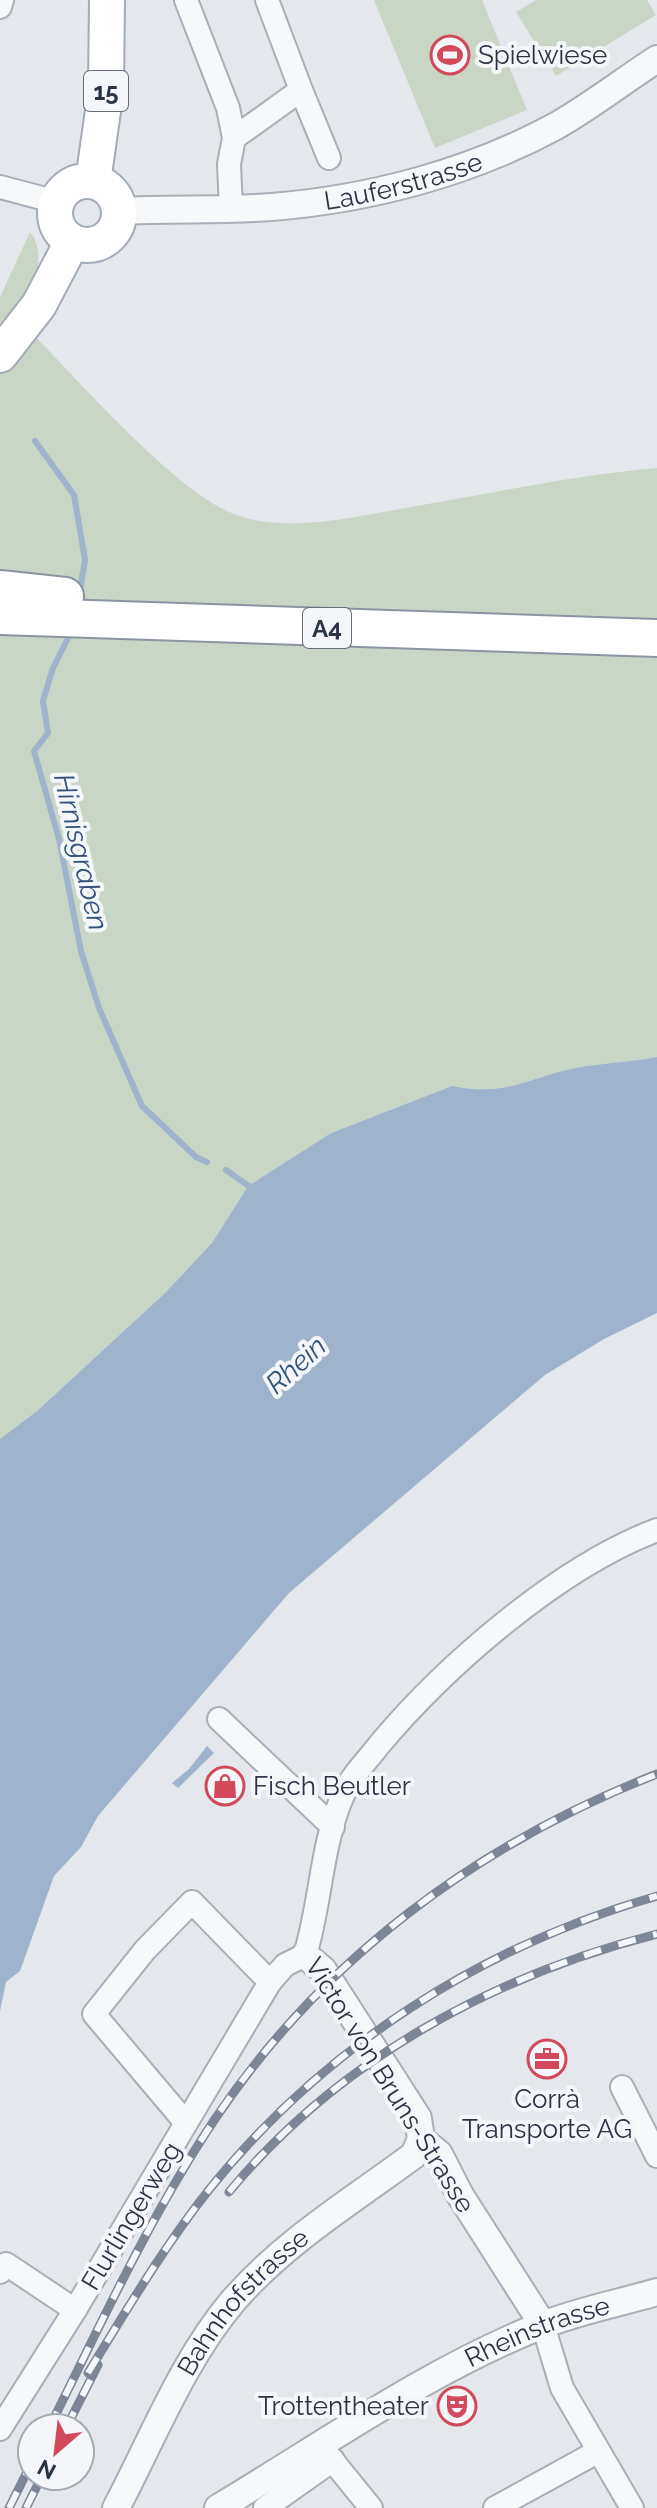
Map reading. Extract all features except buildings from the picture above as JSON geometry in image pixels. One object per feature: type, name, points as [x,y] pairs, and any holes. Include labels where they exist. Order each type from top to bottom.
[{"type":"highway","name":"A4","points":[[1,601],[86,599],[145,611],[657,616]]},
{"type":"highway","name":"A4","points":[[1,601],[657,638]]},
{"type":"main road","name":"15","points":[[93,181],[106,90],[107,0]]},
{"type":"main road","points":[[93,181],[114,195],[120,211],[116,228],[107,239],[88,246],[72,242],[56,223],[57,202],[73,184],[93,181]]},
{"type":"main road","points":[[9,345],[50,287],[72,242]]},
{"type":"street","points":[[0,7],[2,0]]},
{"type":"street","points":[[186,0],[215,70],[234,138],[229,164],[231,210]]},
{"type":"street","points":[[267,0],[329,158]]},
{"type":"street","name":"Lauferstrasse","points":[[120,211],[231,210],[327,200],[454,170],[558,125],[657,59]]},
{"type":"street","points":[[234,138],[301,90]]},
{"type":"street","points":[[0,187],[57,202]]},
{"type":"street","name":"Victor von Bruns-Strasse","points":[[543,2325],[460,2195],[439,2154],[421,2139],[418,2118],[323,1970],[305,1955],[333,1827],[352,1778],[415,1702],[550,1590],[626,1542],[657,1530]]},
{"type":"street","points":[[219,1719],[333,1827]]},
{"type":"street","name":"Flurlingerweg","points":[[186,2123],[94,2014],[145,1950],[192,1902],[270,1982]]},
{"type":"street","name":"Flurlingerweg","points":[[0,2429],[75,2310],[270,1982],[285,1965],[305,1955]]},
{"type":"street","points":[[622,2087],[657,2156]]},
{"type":"street","name":"Bahnhofstrasse","points":[[116,2508],[201,2346],[231,2303],[276,2257],[414,2155],[421,2139]]},
{"type":"street","name":"Flurlingerweg","points":[[0,2272],[6,2264],[75,2310]]},
{"type":"street","name":"Rheinstrasse","points":[[218,2508],[327,2453],[427,2381],[543,2325],[657,2292]]},
{"type":"street","points":[[543,2325],[562,2388],[632,2508]]},
{"type":"street","points":[[495,2508],[597,2452]]},
{"type":"street","points":[[265,2508],[327,2453],[371,2508]]},
{"type":"green space","name":"Spielwiese","points":[[374,0],[482,0],[527,110],[435,148]]},
{"type":"green space","points":[[536,0],[647,0],[656,15],[556,76],[516,12]]},
{"type":"green space","points":[[30,232],[38,252],[38,265],[25,326],[156,459],[185,484],[237,515],[279,523],[324,522],[565,480],[657,468],[657,1057],[575,1068],[502,1088],[452,1086],[331,1133],[248,1186],[212,1243],[164,1294],[37,1411],[0,1439],[0,297]]},
{"type":"water","name":"Rhein","points":[[657,1057],[657,1313],[604,1339],[545,1375],[289,1593],[98,1816],[81,1847],[54,1876],[20,1971],[6,1982],[0,2011],[0,1439],[37,1411],[164,1294],[212,1243],[248,1186],[331,1133],[452,1086],[502,1088],[575,1068]]},
{"type":"water","points":[[207,1746],[214,1753],[178,1788],[172,1783],[189,1769]]},
{"type":"waterway","name":"Hirnisgraben","points":[[35,441],[74,495],[85,560],[79,595]]},
{"type":"waterway","name":"Hirnisgraben","points":[[72,630],[53,668],[43,701],[48,733],[34,751],[59,839],[81,951],[99,1008],[142,1106],[196,1157],[207,1162]]},
{"type":"waterway","name":"Hirnisgraben","points":[[226,1170],[253,1189]]},
{"type":"railway","points":[[57,2412],[127,2271],[191,2156],[258,2061],[304,2007],[409,1912],[467,1871],[591,1802],[657,1774]]},
{"type":"railway","points":[[88,2373],[145,2280],[191,2213],[253,2139],[302,2091],[354,2048],[410,2008],[468,1973],[592,1917],[657,1896]]},
{"type":"railway","points":[[229,2192],[272,2145],[319,2102],[422,2029],[478,1999],[537,1973],[596,1951],[657,1934]]},
{"type":"railway","points":[[74,2412],[98,2365]]},
{"type":"railway","points":[[9,2508],[17,2492]]},
{"type":"railway","points":[[26,2508],[34,2492]]},
{"type":"place","name":"Spielwiese","points":[[450,55]]},
{"type":"place","name":"Fisch Beutler","points":[[225,1786]]},
{"type":"place","name":"Corrà Transporte AG","points":[[547,2059]]},
{"type":"place","name":"Trottentheater","points":[[457,2406]]}]
